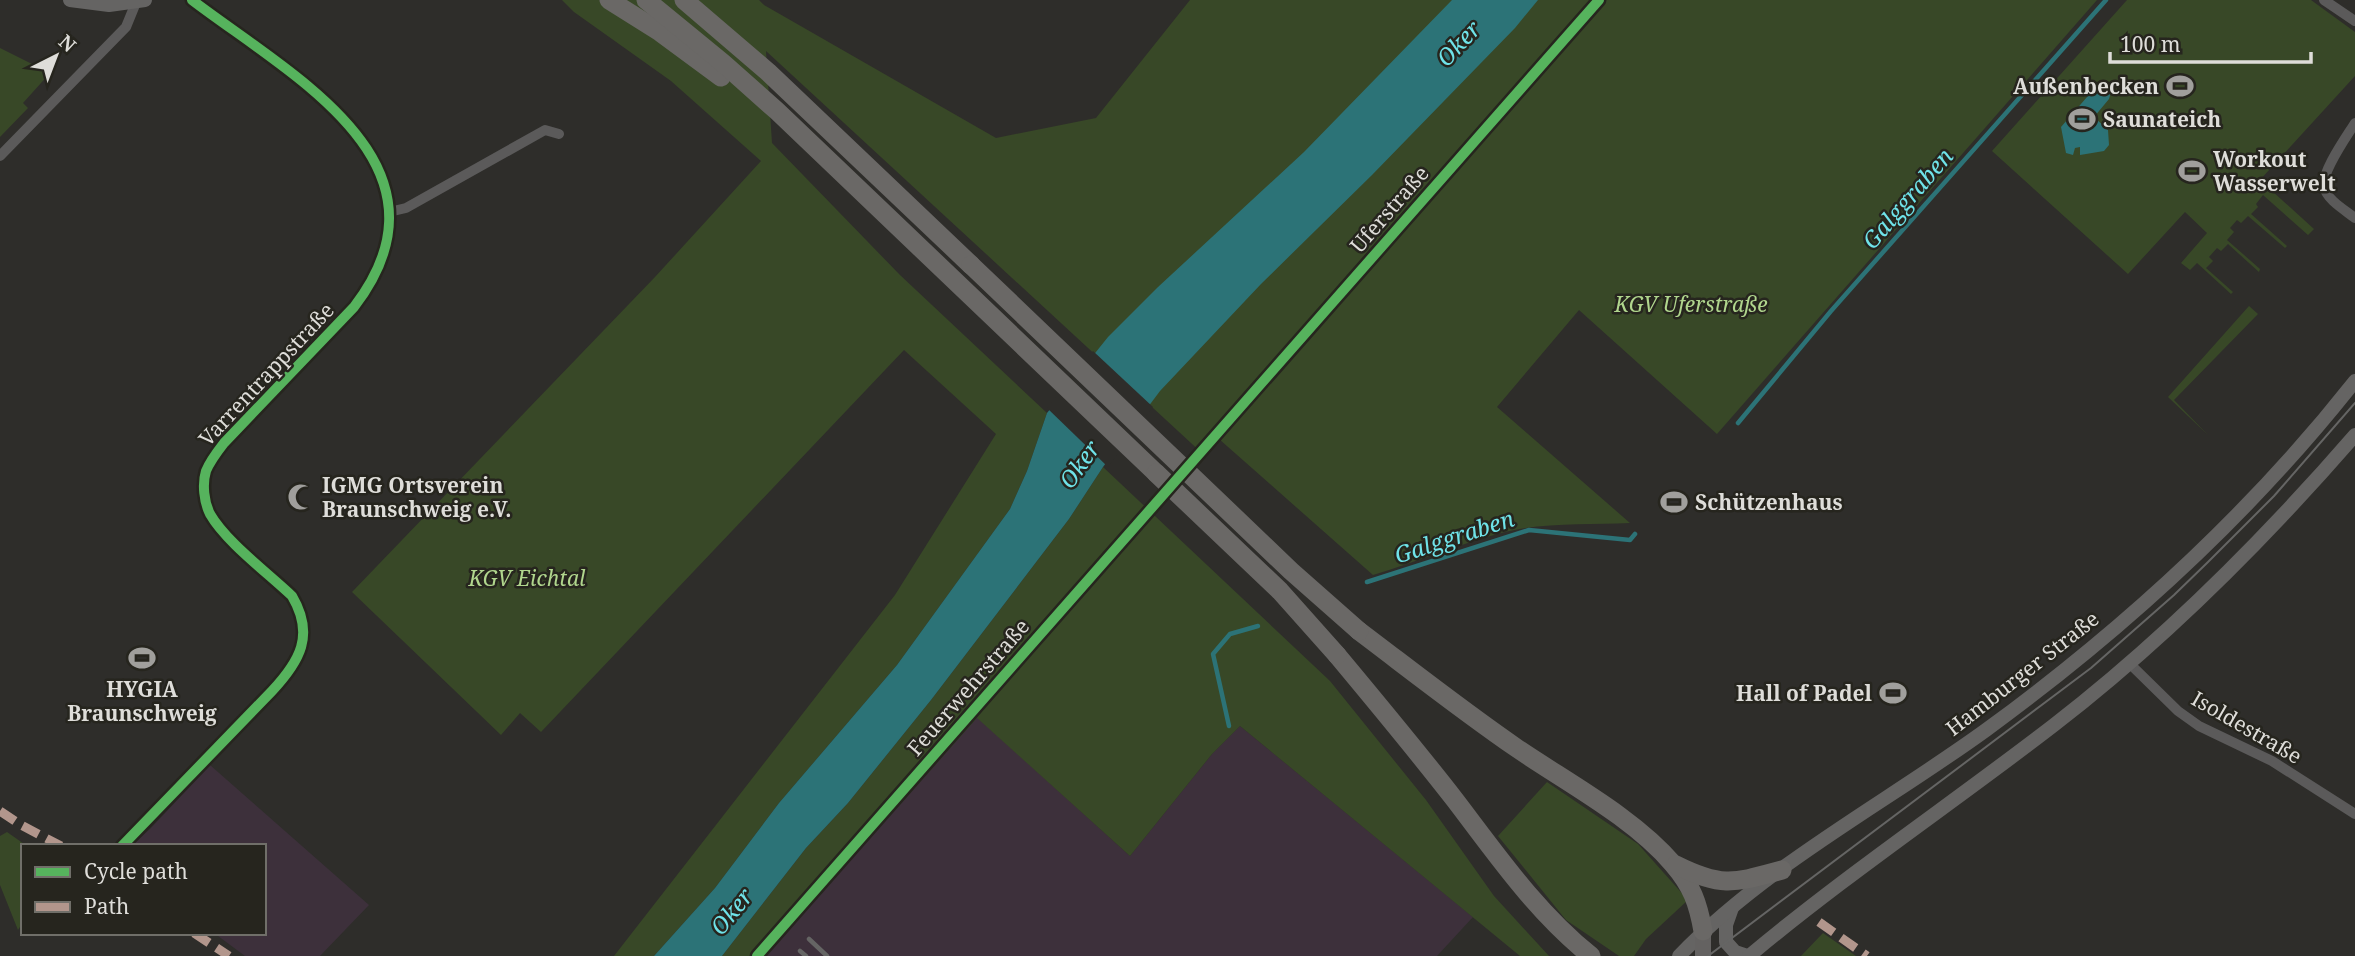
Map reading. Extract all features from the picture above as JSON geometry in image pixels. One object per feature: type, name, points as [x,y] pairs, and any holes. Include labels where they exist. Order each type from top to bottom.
[{"type":"highway","points":[[609,0],[660,32],[830,161]]},
{"type":"highway","points":[[646,0],[723,64],[830,161],[1280,591],[1338,655],[1526,893],[1564,935],[1591,956]]},
{"type":"highway","points":[[684,0],[768,72],[1291,571],[1359,631],[1512,745],[1644,834],[1672,863],[1698,904],[1703,931]]},
{"type":"highway","points":[[701,0],[768,72]]},
{"type":"highway","points":[[1672,863],[1700,877],[1724,883],[1782,870]]},
{"type":"main road","points":[[70,0],[109,5],[140,1]]},
{"type":"main road","name":"Hamburger Straße","points":[[1679,956],[1732,907],[1988,729],[2162,589],[2259,492],[2355,381]]},
{"type":"main road","points":[[1732,907],[1726,925],[1726,942],[1735,952],[1748,956],[1817,901],[2054,725],[2129,663],[2180,618],[2286,513],[2355,435]]},
{"type":"main road","points":[[1703,931],[1703,956]]},
{"type":"street","name":"Varrentrappstraße","points":[[124,844],[289,673],[298,657],[303,639],[299,609],[292,596],[224,532],[210,513],[204,494],[205,473],[224,443],[354,307],[367,290],[385,252],[389,230],[385,183],[374,158],[356,133],[337,111],[286,69],[192,0]]},
{"type":"street","name":"Uferstraße","points":[[1208,443],[1599,0]]},
{"type":"street","points":[[2324,0],[2355,21]]},
{"type":"street","points":[[0,156],[125,27],[140,1]]},
{"type":"street","points":[[2355,123],[2325,175],[2324,187],[2331,198],[2355,218]]},
{"type":"street","points":[[389,212],[406,208],[545,130],[559,134]]},
{"type":"street","name":"Feuerwehrstraße","points":[[757,956],[1208,443]]},
{"type":"street","name":"Isoldestraße","points":[[2129,663],[2178,711],[2199,726],[2272,761],[2355,814]]},
{"type":"shaded area","points":[[977,717],[1130,856],[1212,754],[1240,726],[1473,917],[1437,956],[765,956]]},
{"type":"shaded area","points":[[210,765],[369,905],[320,956],[245,956],[217,935],[266,935],[266,844],[133,844]]},
{"type":"green space","points":[[562,0],[759,0],[996,138],[1096,118],[1190,0],[2097,0],[1717,434],[1579,310],[1497,407],[1630,523],[1517,529],[1469,542],[1373,575],[1219,439],[1204,455],[766,51],[772,143],[900,275],[1047,413],[1027,471],[1010,509],[897,665],[779,803],[715,888],[654,956],[614,956],[895,595],[996,434],[904,350],[541,732],[520,713],[501,735],[352,592],[655,277],[761,161],[671,81],[574,12]]},
{"type":"green space","points":[[2127,0],[2311,0],[2355,32],[2355,76],[2260,180],[2314,229],[2308,235],[2263,195],[2256,204],[2258,207],[2251,214],[2287,246],[2285,248],[2248,216],[2241,223],[2237,220],[2230,228],[2234,232],[2227,240],[2260,269],[2259,272],[2228,244],[2221,251],[2217,248],[2209,257],[2213,261],[2206,268],[2233,292],[2231,294],[2197,263],[2190,270],[2181,263],[2207,233],[2185,212],[2128,274],[1992,151]]},
{"type":"green space","points":[[0,48],[50,73],[23,103],[28,108],[0,137]]},
{"type":"green space","points":[[2249,306],[2258,314],[2174,400],[2208,435],[2168,397]]},
{"type":"green space","points":[[1103,467],[1330,681],[1426,800],[1494,896],[1549,956],[1520,956],[1240,726],[1212,754],[1130,856],[977,718],[765,956],[722,956],[806,848],[848,803],[931,700],[1069,519]]},
{"type":"green space","points":[[1547,782],[1638,844],[1688,900],[1646,939],[1634,956],[1619,956],[1566,920],[1498,836]]},
{"type":"green space","points":[[7,832],[24,844],[21,844],[21,925],[18,930],[0,885],[0,836]]},
{"type":"green space","points":[[1823,933],[1856,956],[1801,956]]},
{"type":"water","name":"Oker","points":[[1452,0],[1538,0],[1515,28],[1261,284],[1160,391],[1103,467],[1069,519],[931,700],[848,803],[806,848],[722,956],[654,956],[715,888],[779,803],[897,665],[1010,509],[1027,471],[1047,413],[1108,337],[1304,152]]},
{"type":"water","name":"Saunateich","points":[[2100,82],[2111,92],[2109,99],[2094,117],[2108,130],[2109,145],[2104,151],[2080,155],[2080,147],[2075,148],[2073,155],[2066,153],[2061,127]]},
{"type":"pier","points":[[1093,351],[1153,407],[1108,467],[1047,408]]},
{"type":"waterway","name":"Galggraben","points":[[1738,423],[1831,311],[2106,0]]},
{"type":"waterway","name":"Galggraben","points":[[1367,582],[1529,530],[1630,540],[1635,534]]},
{"type":"waterway","name":"Galggraben","points":[[1229,726],[1213,654],[1230,634],[1258,626]]},
{"type":"tram line","points":[[1708,956],[2091,668],[2174,595],[2274,496],[2355,403]]},
{"type":"railway","points":[[809,939],[827,956]]},
{"type":"railway","points":[[800,951],[806,956]]},
{"type":"marked path","points":[[0,811],[57,844]]},
{"type":"marked path","points":[[1819,922],[1867,956]]},
{"type":"marked path","points":[[197,935],[229,956]]},
{"type":"cycle path","points":[[124,844],[272,691],[297,658],[303,635],[299,610],[292,596],[217,525],[206,504],[206,471],[224,443],[354,307],[383,256],[389,209],[377,167],[351,128],[315,92],[192,0]]},
{"type":"cycle path","points":[[757,956],[1599,0]]},
{"type":"place","name":"Außenbecken","points":[[2180,86]]},
{"type":"place","name":"Saunateich","points":[[2082,119]]},
{"type":"place","name":"Workout Wasserwelt","points":[[2192,171]]},
{"type":"place","name":"IGMG Ortsverein Braunschweig e.V.","points":[[301,497]]},
{"type":"place","name":"Schützenhaus","points":[[1674,502]]},
{"type":"place","name":"HYGIA Braunschweig","points":[[142,658]]},
{"type":"place","name":"Hall of Padel","points":[[1893,693]]},
{"type":"park label","name":"KGV Uferstraße","points":[[1691,304]]},
{"type":"park label","name":"KGV Eichtal","points":[[527,578]]}]
